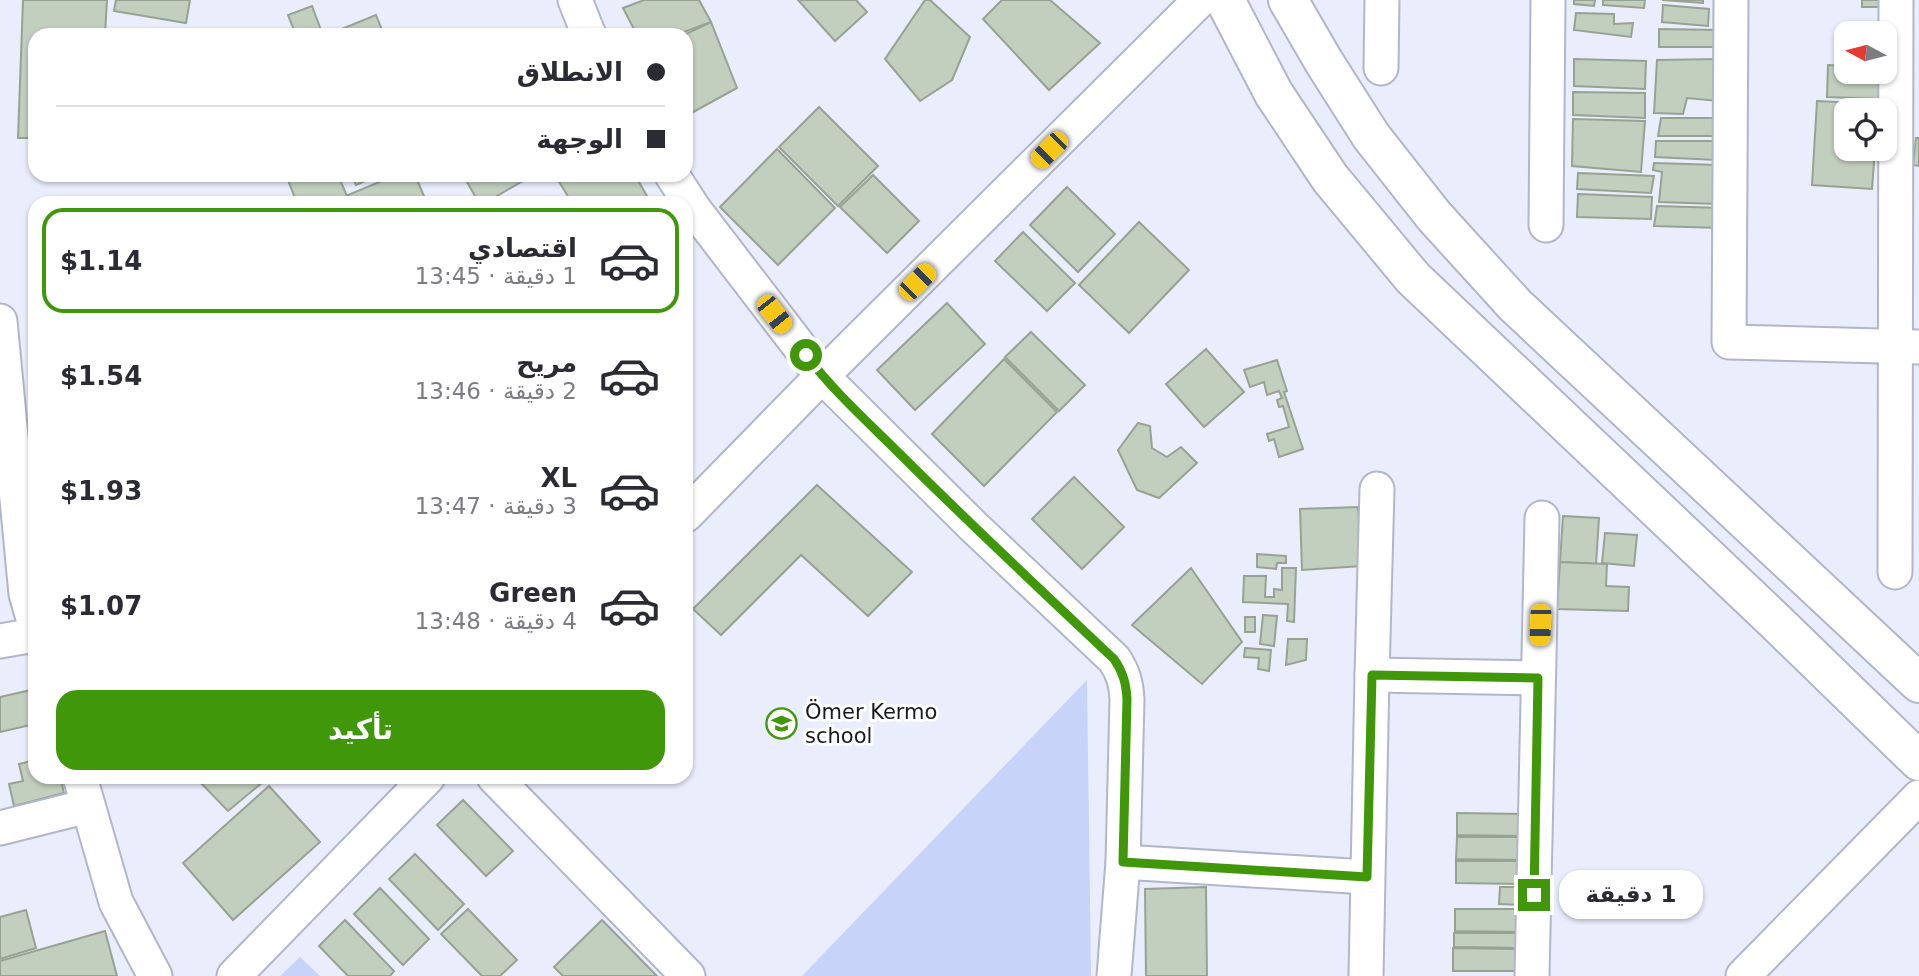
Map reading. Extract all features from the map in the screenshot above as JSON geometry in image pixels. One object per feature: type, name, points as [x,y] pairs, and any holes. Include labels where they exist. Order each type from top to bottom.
[{"type":"street","points":[[575,0],[586,28]]},
{"type":"street","points":[[693,507],[1200,0]]},
{"type":"street","points":[[1226,0],[1274,94],[1330,178],[1413,278],[1919,761]]},
{"type":"street","points":[[1288,0],[1371,136],[1434,216],[1506,295],[1919,683]]},
{"type":"street","points":[[1381,68],[1382,0]]},
{"type":"street","points":[[1546,225],[1548,0]]},
{"type":"street","points":[[1731,0],[1729,342],[1907,347]]},
{"type":"street","points":[[1895,572],[1907,347],[1896,0]]},
{"type":"street","points":[[693,207],[822,376],[974,527],[1114,659],[1120,668],[1127,699],[1123,862],[1114,976]]},
{"type":"street","points":[[0,321],[5,423],[28,601]]},
{"type":"street","points":[[1366,976],[1377,489]]},
{"type":"street","points":[[1532,976],[1542,518]]},
{"type":"street","points":[[0,641],[28,636]]},
{"type":"street","points":[[1372,675],[1538,678]]},
{"type":"street","points":[[234,976],[421,784]]},
{"type":"street","points":[[501,784],[688,976]]},
{"type":"street","points":[[0,828],[84,792],[116,902],[155,976]]},
{"type":"street","points":[[1743,976],[1919,797]]},
{"type":"street","points":[[1123,862],[1367,877]]},
{"type":"shaded area","points":[[1087,680],[1091,976],[802,976]]},
{"type":"shaded area","points":[[300,957],[320,976],[280,976]]},
{"type":"building","points":[[23,0],[107,0],[105,28],[28,28],[28,138],[18,138]]},
{"type":"building","points":[[116,0],[190,0],[186,23],[114,11]]},
{"type":"building","points":[[644,0],[699,0],[711,22],[693,29],[633,28],[623,8]]},
{"type":"building","points":[[798,0],[856,0],[867,12],[835,41]]},
{"type":"building","points":[[925,0],[930,0],[970,37],[952,80],[920,101],[885,59]]},
{"type":"building","points":[[1002,0],[1050,0],[1100,43],[1049,90],[983,19]]},
{"type":"building","points":[[1574,0],[1595,0],[1594,6],[1574,4]]},
{"type":"building","points":[[1603,0],[1645,0],[1644,8],[1603,5]]},
{"type":"building","points":[[1662,0],[1703,0],[1703,3]]},
{"type":"building","points":[[1862,0],[1882,0],[1882,7],[1862,7]]},
{"type":"building","points":[[1663,5],[1709,9],[1708,26],[1662,22]]},
{"type":"building","points":[[312,6],[320,28],[293,28],[288,15]]},
{"type":"building","points":[[1576,13],[1614,14],[1614,24],[1633,23],[1631,37],[1574,30]]},
{"type":"building","points":[[376,15],[381,28],[344,28]]},
{"type":"building","points":[[711,22],[737,88],[693,112],[693,31]]},
{"type":"building","points":[[1659,29],[1719,30],[1719,47],[1659,47]]},
{"type":"building","points":[[1574,59],[1646,61],[1645,89],[1574,86]]},
{"type":"building","points":[[1720,59],[1718,101],[1687,98],[1683,114],[1654,113],[1657,60]]},
{"type":"building","points":[[1828,65],[1834,65],[1834,84],[1882,84],[1881,98],[1827,97]]},
{"type":"building","points":[[1573,92],[1645,93],[1645,118],[1573,115]]},
{"type":"building","points":[[1817,101],[1834,102],[1834,161],[1874,161],[1872,189],[1812,185]]},
{"type":"building","points":[[819,107],[878,166],[838,206],[779,147]]},
{"type":"building","points":[[1661,118],[1721,118],[1718,136],[1658,136]]},
{"type":"building","points":[[1573,119],[1645,121],[1641,172],[1572,166]]},
{"type":"building","points":[[1916,138],[1919,138],[1919,166],[1913,165]]},
{"type":"building","points":[[1656,141],[1717,141],[1716,160],[1655,157]]},
{"type":"building","points":[[777,149],[835,208],[778,265],[720,207]]},
{"type":"building","points":[[1654,163],[1719,165],[1717,204],[1659,202],[1662,172],[1653,170]]},
{"type":"building","points":[[1578,173],[1654,176],[1651,193],[1577,189]]},
{"type":"building","points":[[873,175],[919,221],[887,253],[840,207]]},
{"type":"building","points":[[289,182],[341,182],[347,196],[294,196]]},
{"type":"building","points":[[379,182],[418,182],[424,196],[348,196]]},
{"type":"building","points":[[467,182],[521,182],[497,196],[475,196]]},
{"type":"building","points":[[559,182],[639,182],[647,196],[568,196]]},
{"type":"building","points":[[1067,187],[1115,234],[1078,272],[1030,225]]},
{"type":"building","points":[[1578,194],[1652,197],[1651,219],[1577,217]]},
{"type":"building","points":[[1657,206],[1723,208],[1721,228],[1654,226]]},
{"type":"building","points":[[1139,222],[1189,270],[1129,333],[1079,285]]},
{"type":"building","points":[[1023,232],[1075,283],[1047,311],[995,261]]},
{"type":"building","points":[[947,303],[985,344],[915,410],[877,370]]},
{"type":"building","points":[[1031,332],[1085,385],[1059,411],[1005,357]]},
{"type":"building","points":[[1206,349],[1244,392],[1204,427],[1166,384]]},
{"type":"building","points":[[1004,359],[1057,412],[984,486],[932,434]]},
{"type":"building","points":[[1277,360],[1287,391],[1284,392],[1303,449],[1279,457],[1274,439],[1269,441],[1267,434],[1289,427],[1283,406],[1279,407],[1277,400],[1282,398],[1279,391],[1267,395],[1264,382],[1250,387],[1244,370]]},
{"type":"building","points":[[1138,423],[1150,426],[1152,448],[1167,457],[1181,447],[1197,463],[1159,498],[1137,490],[1118,450]]},
{"type":"building","points":[[1074,477],[1124,527],[1082,569],[1032,519]]},
{"type":"building","points":[[817,485],[912,572],[868,616],[801,555],[721,635],[693,609]]},
{"type":"building","points":[[1358,507],[1362,566],[1302,570],[1300,509]]},
{"type":"building","points":[[1563,516],[1599,518],[1596,564],[1560,562]]},
{"type":"building","points":[[1605,533],[1637,535],[1634,566],[1602,563]]},
{"type":"building","points":[[1257,554],[1286,556],[1286,563],[1277,563],[1276,569],[1257,567]]},
{"type":"building","points":[[1560,562],[1607,564],[1606,586],[1629,587],[1628,611],[1557,609]]},
{"type":"building","points":[[1191,568],[1242,642],[1202,684],[1132,625]]},
{"type":"building","points":[[1282,568],[1296,568],[1294,622],[1287,621],[1288,604],[1243,602],[1244,576],[1266,576],[1265,597],[1274,597],[1274,589],[1282,590]]},
{"type":"building","points":[[1263,615],[1277,616],[1274,646],[1260,644]]},
{"type":"building","points":[[1245,617],[1255,617],[1255,632],[1245,632]]},
{"type":"building","points":[[1288,639],[1307,639],[1306,660],[1286,665]]},
{"type":"building","points":[[1245,648],[1271,650],[1269,671],[1258,669],[1259,658],[1244,657]]},
{"type":"building","points":[[28,691],[28,726],[0,732],[0,697]]},
{"type":"building","points":[[28,762],[28,784],[62,784],[64,793],[14,806],[9,784],[23,781],[19,764]]},
{"type":"building","points":[[202,784],[261,784],[228,811]]},
{"type":"building","points":[[269,786],[320,842],[233,920],[183,863]]},
{"type":"building","points":[[463,800],[513,851],[486,876],[437,825]]},
{"type":"building","points":[[1457,813],[1523,814],[1523,836],[1457,835]]},
{"type":"building","points":[[1457,837],[1522,837],[1522,860],[1456,859]]},
{"type":"building","points":[[415,854],[464,904],[438,930],[389,879]]},
{"type":"building","points":[[1456,861],[1522,861],[1522,884],[1456,883]]},
{"type":"building","points":[[1206,887],[1207,976],[1146,976],[1145,889]]},
{"type":"building","points":[[1500,887],[1522,887],[1523,905],[1499,904]]},
{"type":"building","points":[[380,888],[429,939],[403,965],[354,914]]},
{"type":"building","points":[[468,909],[517,960],[500,976],[482,976],[441,934]]},
{"type":"building","points":[[1455,909],[1521,909],[1520,932],[1455,931]]},
{"type":"building","points":[[26,910],[36,948],[0,959],[0,917]]},
{"type":"building","points":[[345,920],[394,971],[390,976],[348,976],[319,946]]},
{"type":"building","points":[[602,920],[657,976],[563,976],[554,967]]},
{"type":"building","points":[[105,931],[117,976],[0,976],[0,961]]},
{"type":"building","points":[[1454,933],[1518,933],[1519,948],[1454,947]]},
{"type":"building","points":[[1453,948],[1519,949],[1519,971],[1453,971]]},
{"type":"place","name":"Ömer Kermo school","points":[[782,724]]},
{"type":"route","points":[[806,355],[822,376],[917,471],[1114,659],[1120,668],[1127,699],[1123,862],[1367,877],[1372,675],[1538,678],[1534,895]]}]
